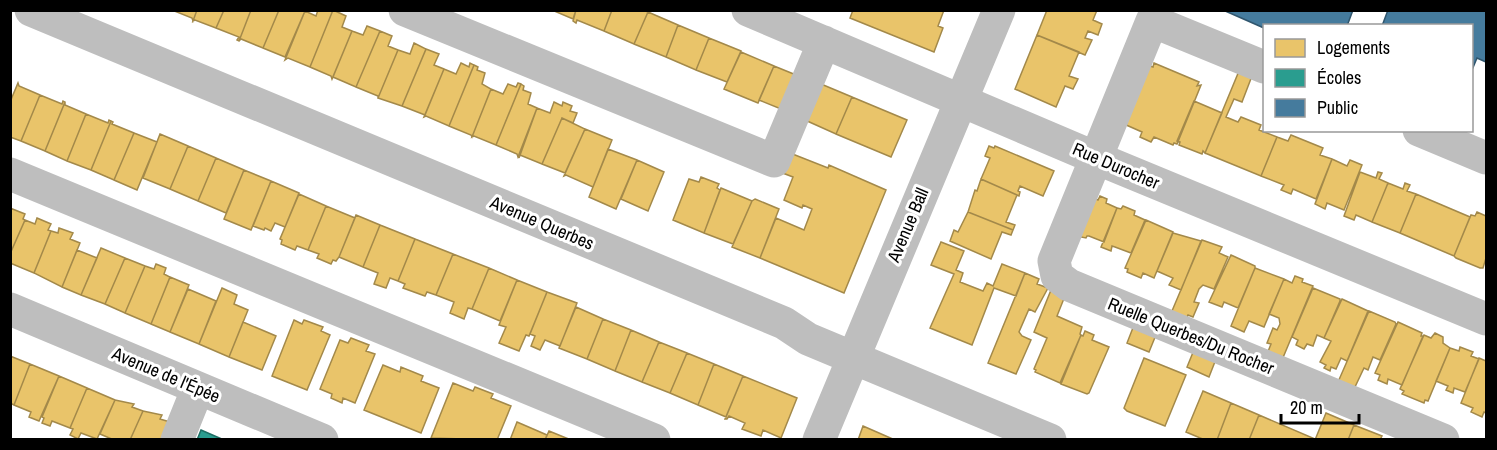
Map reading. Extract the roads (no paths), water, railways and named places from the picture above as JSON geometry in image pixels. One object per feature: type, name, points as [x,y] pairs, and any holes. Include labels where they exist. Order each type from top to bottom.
[{"type":"street","points":[[405,10],[774,161],[824,42]]},
{"type":"street","name":"Rue Durocher","points":[[747,10],[1096,158],[1486,319]]},
{"type":"street","name":"Avenue Ball","points":[[819,440],[999,10]]},
{"type":"street","name":"Avenue Querbes","points":[[42,13],[773,319],[808,339],[1050,440]]},
{"type":"street","points":[[1096,158],[1152,21],[1263,67]]},
{"type":"street","points":[[1424,132],[1486,158]]},
{"type":"street","name":"Ruelle Querbes/Du Rocher","points":[[1096,158],[1054,261],[1057,276],[1069,285],[1443,440]]},
{"type":"street","points":[[10,174],[654,440]]},
{"type":"street","name":"Avenue de l'Épée","points":[[10,309],[322,440]]},
{"type":"street","points":[[177,440],[198,388]]}]
